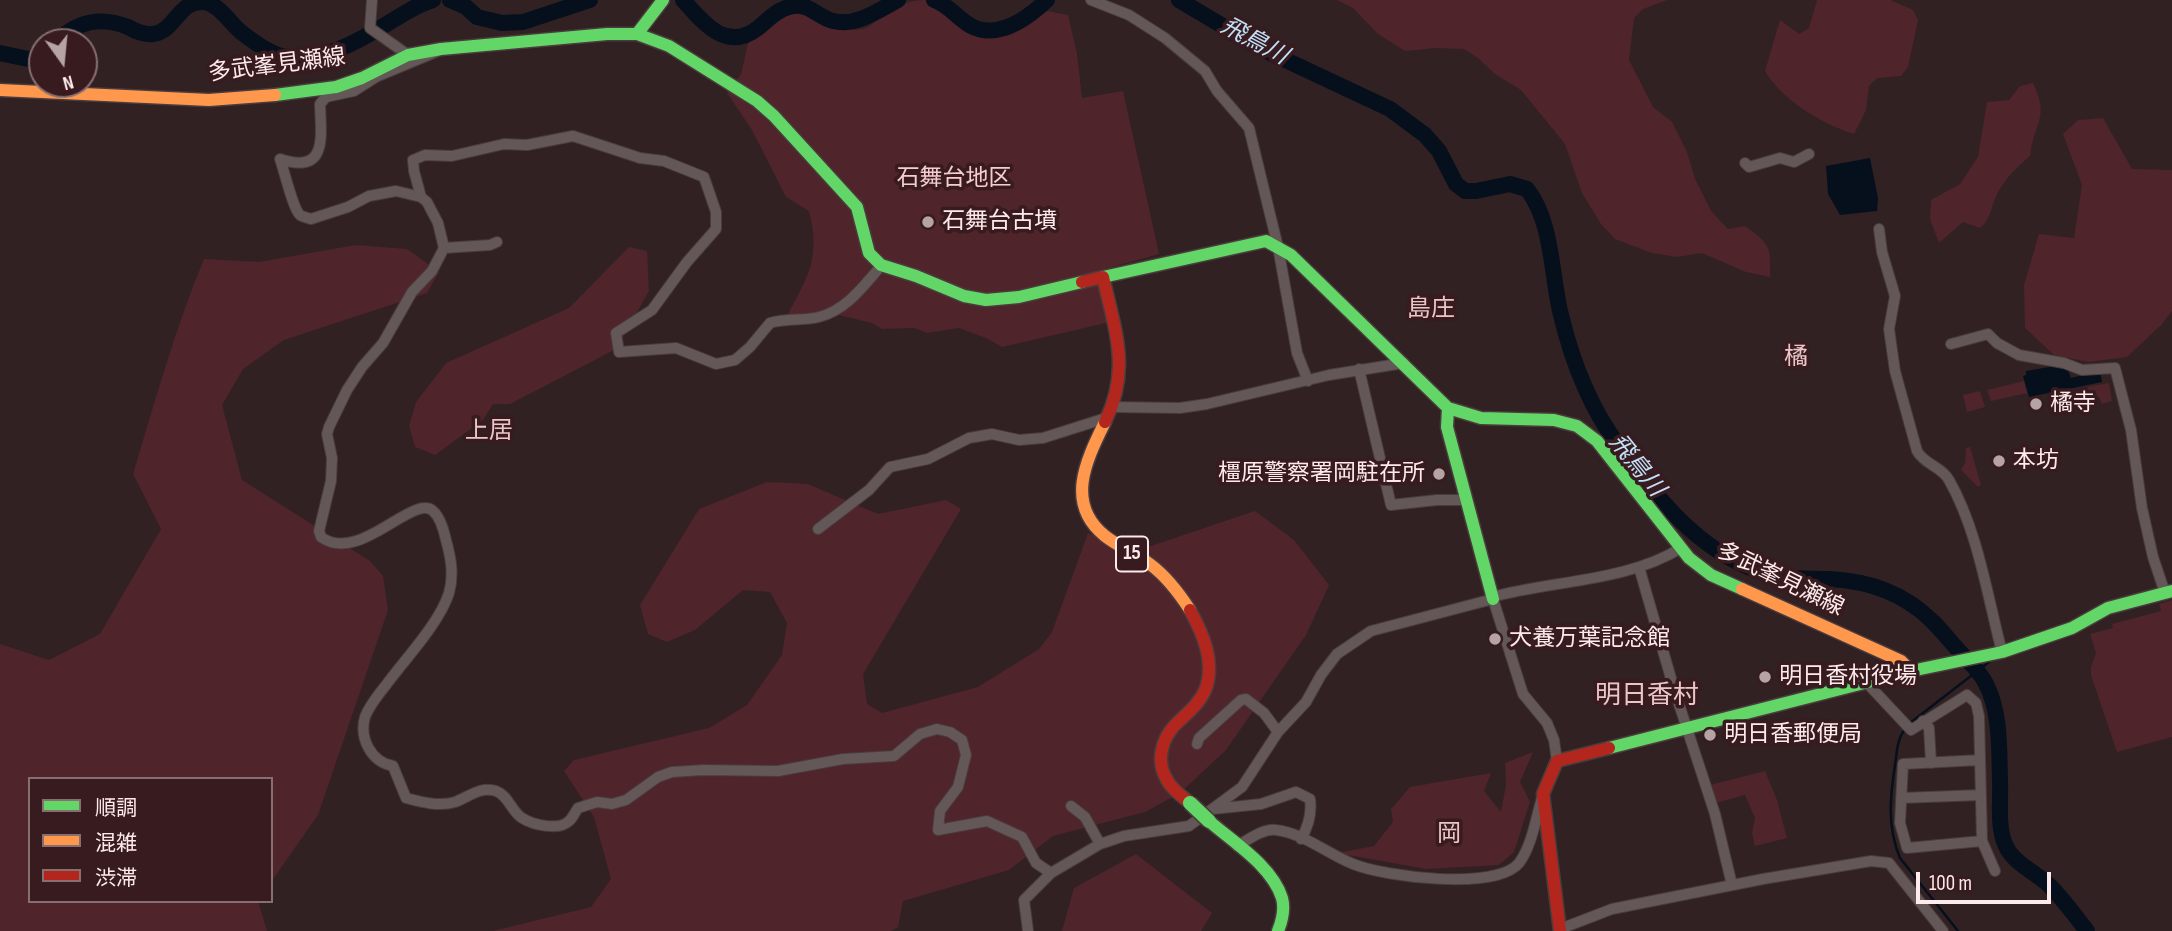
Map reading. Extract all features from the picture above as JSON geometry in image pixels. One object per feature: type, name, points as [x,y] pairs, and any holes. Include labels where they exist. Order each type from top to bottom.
[{"type":"main road","points":[[663,0],[637,34],[669,46],[751,97],[774,116],[854,203],[864,222],[867,250],[874,261],[882,265],[925,279],[962,296],[984,300],[1008,298],[1265,241],[1278,247]]},
{"type":"main road","name":"多武峯見瀬線","points":[[0,90],[209,100],[265,96],[336,87],[362,78],[408,55],[441,49],[607,34],[637,34]]},
{"type":"main road","name":"多武峯見瀬線","points":[[1278,247],[1291,255],[1448,408],[1481,418],[1554,420],[1577,426],[1597,441],[1689,558],[1711,575],[1902,661],[1911,671]]},
{"type":"main road","name":"15","points":[[1103,277],[1119,360],[1120,379],[1084,471],[1082,496],[1085,510],[1109,540],[1153,566],[1191,613],[1207,650],[1209,666],[1205,692],[1189,712],[1167,732],[1160,746],[1160,757],[1167,781],[1190,803],[1211,815],[1237,846],[1272,879],[1282,899],[1284,917],[1278,931]]},
{"type":"main road","points":[[1448,408],[1447,427],[1493,598]]},
{"type":"main road","points":[[1560,930],[1544,794],[1557,761],[1866,682],[2002,652],[2072,628],[2108,608],[2169,592]]},
{"type":"street","points":[[372,0],[370,28],[408,55]]},
{"type":"street","points":[[1091,0],[1129,15],[1165,38],[1205,71],[1217,91],[1246,123],[1278,247],[1297,353],[1308,381]]},
{"type":"street","points":[[421,197],[389,191],[369,196],[348,207],[312,219],[300,215],[292,203],[280,159],[308,162],[315,157],[321,145],[320,104],[326,97],[354,90],[376,77],[421,60],[441,49]]},
{"type":"street","points":[[882,265],[853,298],[839,308],[821,317],[782,319],[769,323],[736,360],[716,364],[676,348],[619,352],[616,333],[652,310],[687,262],[716,229],[716,212],[704,177],[664,161],[640,158],[573,136],[527,145],[504,144],[452,156],[417,156],[414,160],[414,171],[421,197],[433,212],[444,248],[432,271],[412,292],[383,343],[347,390],[329,427],[327,434],[332,458],[331,481],[319,531],[326,540],[338,545],[346,544],[391,525],[414,509],[426,508],[432,511],[445,534],[451,559],[449,594],[428,630],[376,698],[366,716],[363,732],[369,749],[381,764],[393,766],[406,798],[439,804],[453,802],[482,789],[496,791],[507,798],[520,817],[536,825],[563,825],[571,821],[578,808],[597,802],[612,804],[626,800],[658,777],[673,772],[778,771],[842,759],[894,756],[920,734],[937,729],[950,732],[962,740],[966,755],[958,787],[940,811],[937,830],[987,821],[1022,837],[1037,863],[1051,873]]},
{"type":"street","points":[[1745,163],[1749,167],[1780,158],[1794,162],[1809,153]]},
{"type":"street","points":[[1880,229],[1882,252],[1895,296],[1889,329],[1895,370],[1917,451],[1921,458],[1948,477],[1971,532],[2002,652]]},
{"type":"street","points":[[444,248],[490,245],[497,242]]},
{"type":"street","points":[[1951,344],[1988,334],[1997,343],[2019,355],[2064,363],[2082,370],[2115,368],[2132,430],[2142,508],[2153,557],[2169,592]]},
{"type":"street","points":[[818,529],[869,490],[890,467],[928,460],[970,438],[992,434],[1019,440],[1043,439],[1109,412],[1207,404],[1258,390],[1359,369],[1404,363]]},
{"type":"street","points":[[1359,369],[1391,505],[1467,500]]},
{"type":"street","points":[[1211,815],[1242,788],[1278,732],[1306,702],[1337,654],[1371,631],[1522,589],[1639,567],[1681,548]]},
{"type":"street","points":[[1639,567],[1714,814],[1732,885]]},
{"type":"street","points":[[1493,598],[1522,694],[1547,723],[1554,740],[1557,761]]},
{"type":"street","points":[[1866,682],[1907,727],[1967,695],[1976,703],[1979,716],[1982,841],[1995,871]]},
{"type":"street","points":[[1197,744],[1199,738],[1241,700],[1246,699],[1264,713],[1278,732]]},
{"type":"street","points":[[1923,720],[1929,728],[1931,763]]},
{"type":"street","points":[[1980,760],[1903,764],[1900,823],[1907,848],[1982,841]]},
{"type":"street","points":[[1028,931],[1024,900],[1051,873],[1100,844],[1124,836],[1189,826],[1211,815],[1261,804],[1296,792],[1310,799],[1311,807],[1307,829],[1301,839]]},
{"type":"street","points":[[1237,846],[1273,829],[1355,865],[1376,871],[1445,880],[1490,875],[1512,869],[1520,861],[1544,794]]},
{"type":"street","points":[[1901,798],[1981,794]]},
{"type":"street","points":[[1071,806],[1085,817],[1100,844]]},
{"type":"street","points":[[1560,930],[1612,909],[1871,861],[1889,863],[1943,931]]},
{"type":"green space","name":"石舞台地区","points":[[926,0],[967,28],[987,35],[997,35],[1016,28],[1042,10],[1068,15],[1077,54],[1082,98],[1123,91],[1159,254],[1098,271],[1106,323],[1002,347],[959,328],[927,333],[914,328],[882,329],[872,323],[834,314],[787,316],[810,266],[814,242],[812,227],[809,211],[786,197],[752,130],[727,93],[741,74],[749,39],[764,31],[785,13],[802,9],[832,24],[858,30],[868,27],[901,5]]},
{"type":"green space","points":[[1337,0],[1667,0],[1643,9],[1634,18],[1629,60],[1653,107],[1672,122],[1711,211],[1728,229],[1745,226],[1764,242],[1769,252],[1770,277],[1746,272],[1702,253],[1677,257],[1652,253],[1615,239],[1601,224],[1582,193],[1565,144],[1521,90],[1495,74],[1464,49],[1405,51],[1378,34],[1353,8]]},
{"type":"green space","points":[[1817,0],[1890,0],[1913,10],[1918,20],[1908,67],[1901,76],[1877,78],[1869,86],[1866,110],[1854,134],[1804,110],[1772,82],[1765,71],[1780,20],[1799,34],[1809,28]]},
{"type":"green space","points":[[2033,83],[2041,113],[2030,156],[2001,186],[1988,218],[1980,228],[1963,222],[1939,243],[1930,219],[1931,200],[1960,184],[1978,157],[1987,102],[2009,100],[2020,86]]},
{"type":"green space","points":[[2103,118],[2132,169],[2172,170],[2172,311],[2127,357],[2089,362],[2054,355],[2025,328],[2024,285],[2039,234],[2074,238],[2082,185],[2063,134],[2078,120]]},
{"type":"green space","points":[[356,245],[407,249],[439,272],[427,293],[284,340],[243,369],[222,405],[242,480],[370,561],[383,576],[388,610],[318,815],[273,879],[273,777],[28,777],[28,903],[259,903],[267,931],[0,931],[0,644],[49,660],[100,634],[161,529],[133,474],[157,392],[204,259],[259,262]]},
{"type":"green space","points":[[629,247],[647,251],[649,291],[616,349],[510,404],[493,404],[483,420],[435,455],[415,447],[409,426],[416,402],[446,363],[569,308]]},
{"type":"green space","points":[[2024,381],[2027,393],[1991,401],[1987,390]]},
{"type":"green space","points":[[2109,383],[2112,401],[2102,404],[2099,397],[2089,398],[2087,387]]},
{"type":"green space","points":[[1980,391],[1985,407],[1967,412],[1963,395]]},
{"type":"green space","points":[[1970,447],[1981,485],[1978,487],[1961,470],[1965,463],[1966,448]]},
{"type":"green space","points":[[767,482],[808,484],[878,514],[946,500],[961,509],[863,674],[867,704],[882,713],[978,687],[1039,649],[1052,632],[1088,533],[1133,552],[1255,511],[1294,540],[1329,585],[1306,635],[1226,750],[1180,793],[1145,812],[1053,836],[1009,870],[903,901],[898,927],[891,931],[493,931],[591,907],[611,879],[594,817],[564,771],[574,760],[709,728],[747,705],[782,655],[787,623],[770,592],[743,590],[695,630],[667,642],[648,634],[640,605],[699,509]]},
{"type":"green space","points":[[2172,600],[2172,737],[2117,752],[2091,675],[2096,653],[2090,634],[2113,628],[2112,624],[2161,611],[2159,604]]},
{"type":"green space","points":[[1533,752],[1520,782],[1530,802],[1514,852],[1499,865],[1426,869],[1337,853],[1374,846],[1393,822],[1391,809],[1410,787],[1491,773],[1484,791],[1501,812],[1506,785],[1505,763]]},
{"type":"green space","points":[[1765,771],[1777,800],[1787,838],[1755,846],[1752,833],[1755,818],[1745,795],[1715,803],[1710,785]]},
{"type":"green space","points":[[1136,854],[1212,913],[1201,931],[1062,931],[1074,888]]},
{"type":"water","points":[[1870,158],[1878,198],[1877,211],[1840,215],[1828,194],[1826,166]]},
{"type":"water","points":[[2060,365],[2068,370],[2071,378],[2100,371],[2102,382],[2029,397],[2023,376],[2026,371]]},
{"type":"waterway","points":[[74,28],[98,21],[153,34],[161,32],[188,6],[204,2],[219,10],[241,32],[275,54],[287,57],[317,56],[344,47],[433,0]]},
{"type":"waterway","points":[[450,0],[466,7],[477,17],[502,23],[523,22],[590,0]]},
{"type":"waterway","points":[[683,0],[716,32],[736,37],[758,28],[784,8],[802,6],[827,19],[850,22],[898,0]]},
{"type":"waterway","points":[[934,0],[981,30],[1002,29],[1012,25],[1047,0]]},
{"type":"waterway","name":"飛鳥川","points":[[1179,0],[1260,48],[1390,109],[1425,135],[1439,151],[1456,184],[1465,191],[1510,184],[1527,189],[1536,202],[1547,233],[1561,315],[1576,366],[1599,415],[1632,465],[1680,520],[1717,551],[1738,563],[1778,576],[1844,580],[1871,585],[1908,602],[1934,623],[1977,671],[1985,682],[1994,705],[1998,730],[2000,821],[2008,851],[2055,891],[2087,931]]},
{"type":"waterway","points":[[0,53],[28,59]]},
{"type":"waterway","points":[[1910,723],[1989,662]]},
{"type":"waterway","points":[[1906,728],[1898,745],[1892,789],[1893,835],[1900,858],[1958,931]]},
{"type":"traffic: fast","points":[[663,0],[637,34],[669,46],[757,101],[774,116],[857,207],[869,253],[881,265],[964,296],[986,300],[1019,297],[1082,282]]},
{"type":"traffic: fast","points":[[275,95],[336,87],[362,78],[408,55],[441,49],[607,34],[637,34]]},
{"type":"traffic: fast","points":[[1103,277],[1266,241],[1291,255],[1448,408],[1481,418],[1554,420],[1577,426],[1597,441],[1689,558],[1711,575],[1742,589]]},
{"type":"traffic: fast","points":[[1448,408],[1447,427],[1493,599]]},
{"type":"traffic: fast","points":[[1609,748],[1911,671],[2002,652],[2072,628],[2108,608],[2172,591]]},
{"type":"traffic: fast","points":[[1190,803],[1209,821]]},
{"type":"traffic: fast","points":[[1209,821],[1251,855],[1277,886],[1283,906],[1278,931]]},
{"type":"traffic: slow","points":[[0,90],[209,100],[275,95]]},
{"type":"traffic: slow","points":[[1105,422],[1086,466],[1082,495],[1085,509],[1092,523],[1105,536],[1146,561],[1162,575],[1190,610]]},
{"type":"traffic: slow","points":[[1742,589],[1901,661],[1911,671]]},
{"type":"traffic: jam","points":[[1082,282],[1103,277],[1116,333],[1119,367],[1117,385],[1105,422]]},
{"type":"traffic: jam","points":[[1190,610],[1206,648],[1208,678],[1200,699],[1166,737],[1161,759],[1169,784],[1190,803]]},
{"type":"traffic: jam","points":[[1560,931],[1543,794],[1557,761],[1609,748]]},
{"type":"place","name":"石舞台古墳","points":[[928,222]]},
{"type":"place","name":"橘寺","points":[[2036,404]]},
{"type":"place","name":"本坊","points":[[1999,461]]},
{"type":"place","name":"橿原警察署岡駐在所","points":[[1439,474]]},
{"type":"place","name":"犬養万葉記念館","points":[[1495,639]]},
{"type":"place","name":"明日香村役場","points":[[1765,677]]},
{"type":"place","name":"明日香郵便局","points":[[1710,735]]},
{"type":"district","name":"島庄","points":[[1431,310]]},
{"type":"district","name":"橘","points":[[1796,358]]},
{"type":"district","name":"上居","points":[[489,432]]},
{"type":"district","name":"明日香村","points":[[1647,696]]},
{"type":"district","name":"岡","points":[[1449,835]]}]
